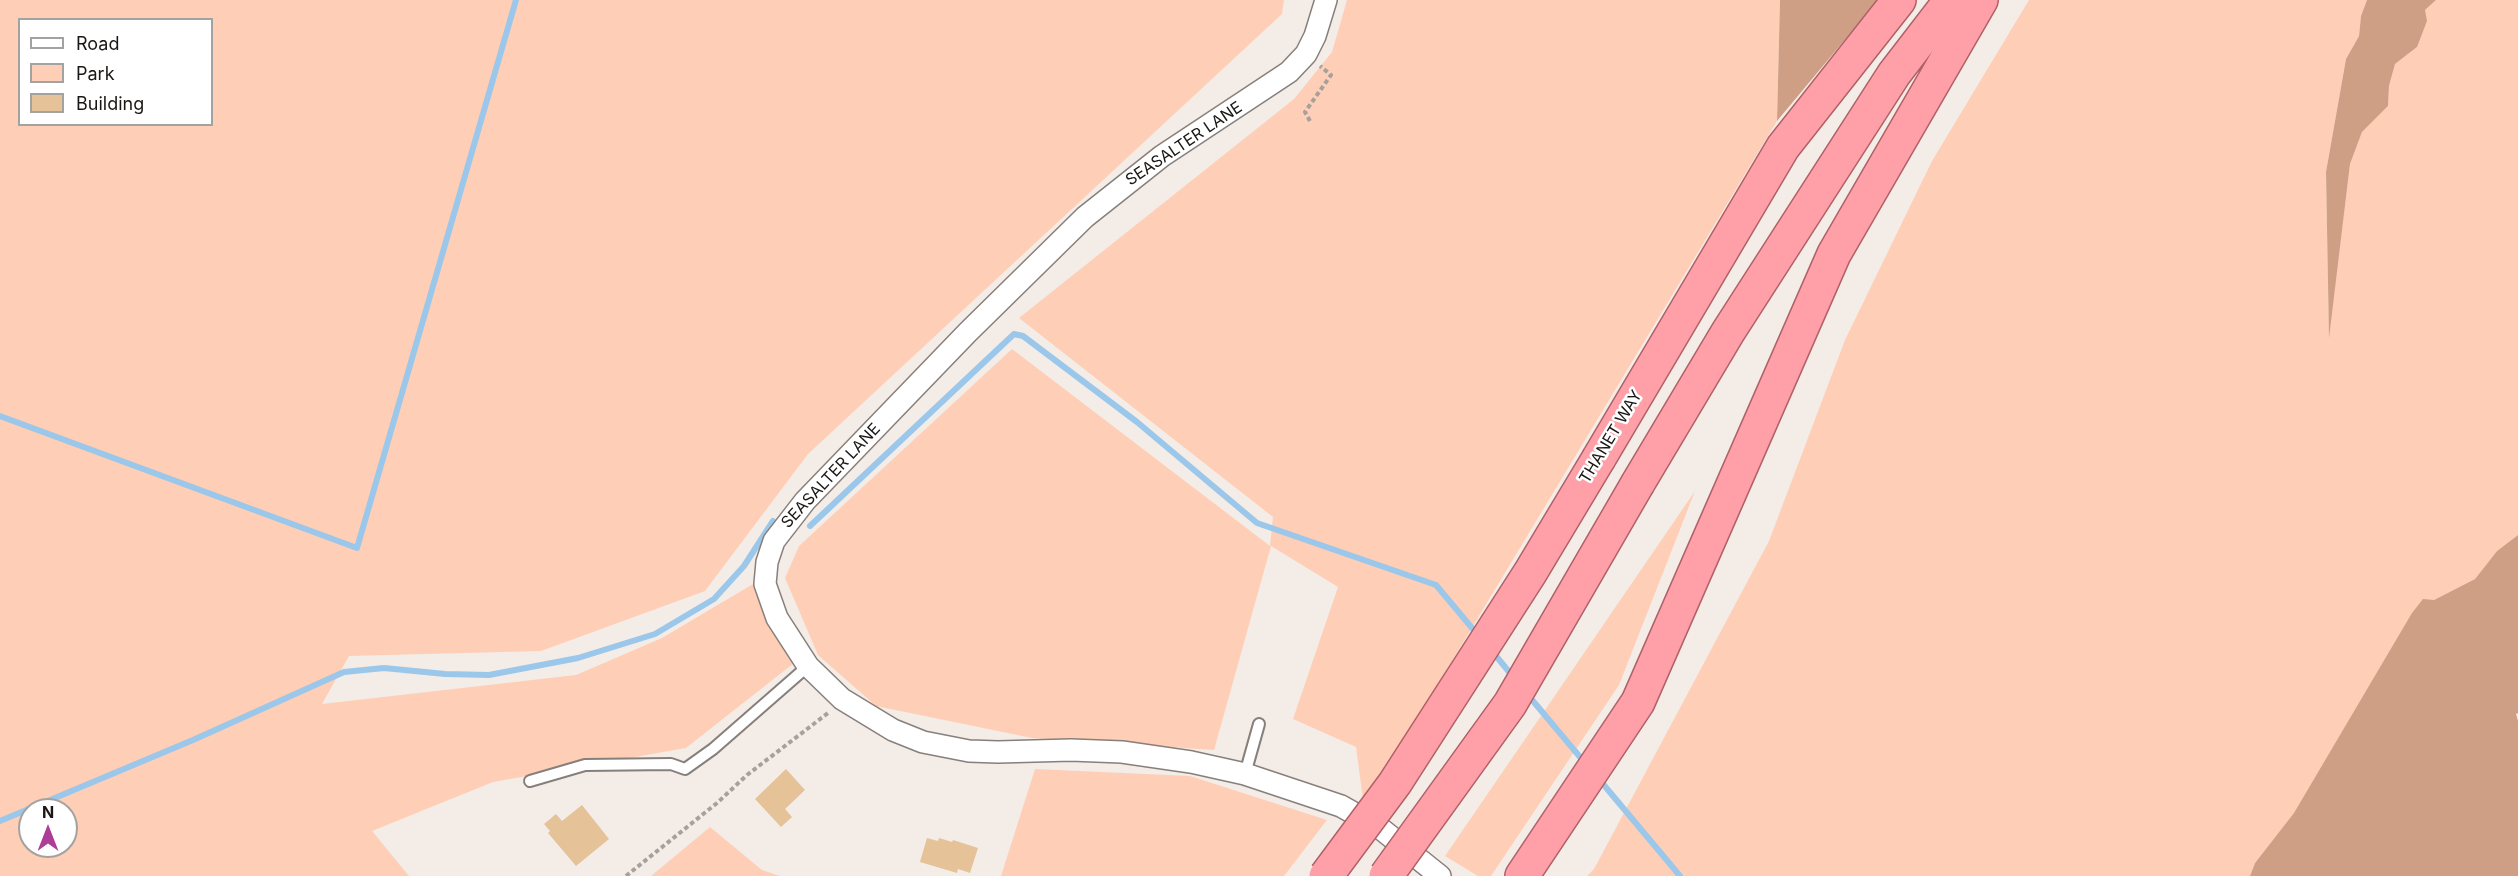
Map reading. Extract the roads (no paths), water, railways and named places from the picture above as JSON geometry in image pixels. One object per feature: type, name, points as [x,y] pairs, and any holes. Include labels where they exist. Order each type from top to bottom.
[{"type":"highway","name":"THANET WAY","points":[[1326,876],[1395,783],[1530,573],[1784,147],[1899,0]]},
{"type":"highway","points":[[1386,876],[1510,704],[1728,332],[1888,84],[1951,0]]},
{"type":"highway","points":[[1522,876],[1638,702],[1834,254],[1981,0]]},
{"type":"street","name":"SEASALTER LANE","points":[[1326,0],[1319,26],[1306,54],[1289,72],[1162,156],[1085,217],[959,340],[782,527],[769,551],[765,584],[777,618],[808,666],[842,699],[893,730],[923,742],[948,748],[998,753],[1071,750],[1122,752],[1191,762],[1245,774],[1341,806],[1380,828],[1440,876]]},
{"type":"lane","points":[[530,781],[585,765],[671,764],[685,769],[713,749],[808,666]]},
{"type":"lane","points":[[1245,774],[1259,724]]},
{"type":"waterway","points":[[0,416],[357,548],[516,0]]},
{"type":"waterway","points":[[810,526],[1014,334],[1023,336],[1137,422],[1257,523],[1436,585],[1477,634]]},
{"type":"waterway","points":[[0,821],[193,740],[344,672],[384,668],[445,674],[489,675],[578,658],[655,634],[714,599],[744,566],[773,521]]},
{"type":"waterway","points":[[1492,651],[1514,678]]},
{"type":"waterway","points":[[1528,695],[1585,763]]},
{"type":"waterway","points":[[1598,778],[1680,876]]}]
